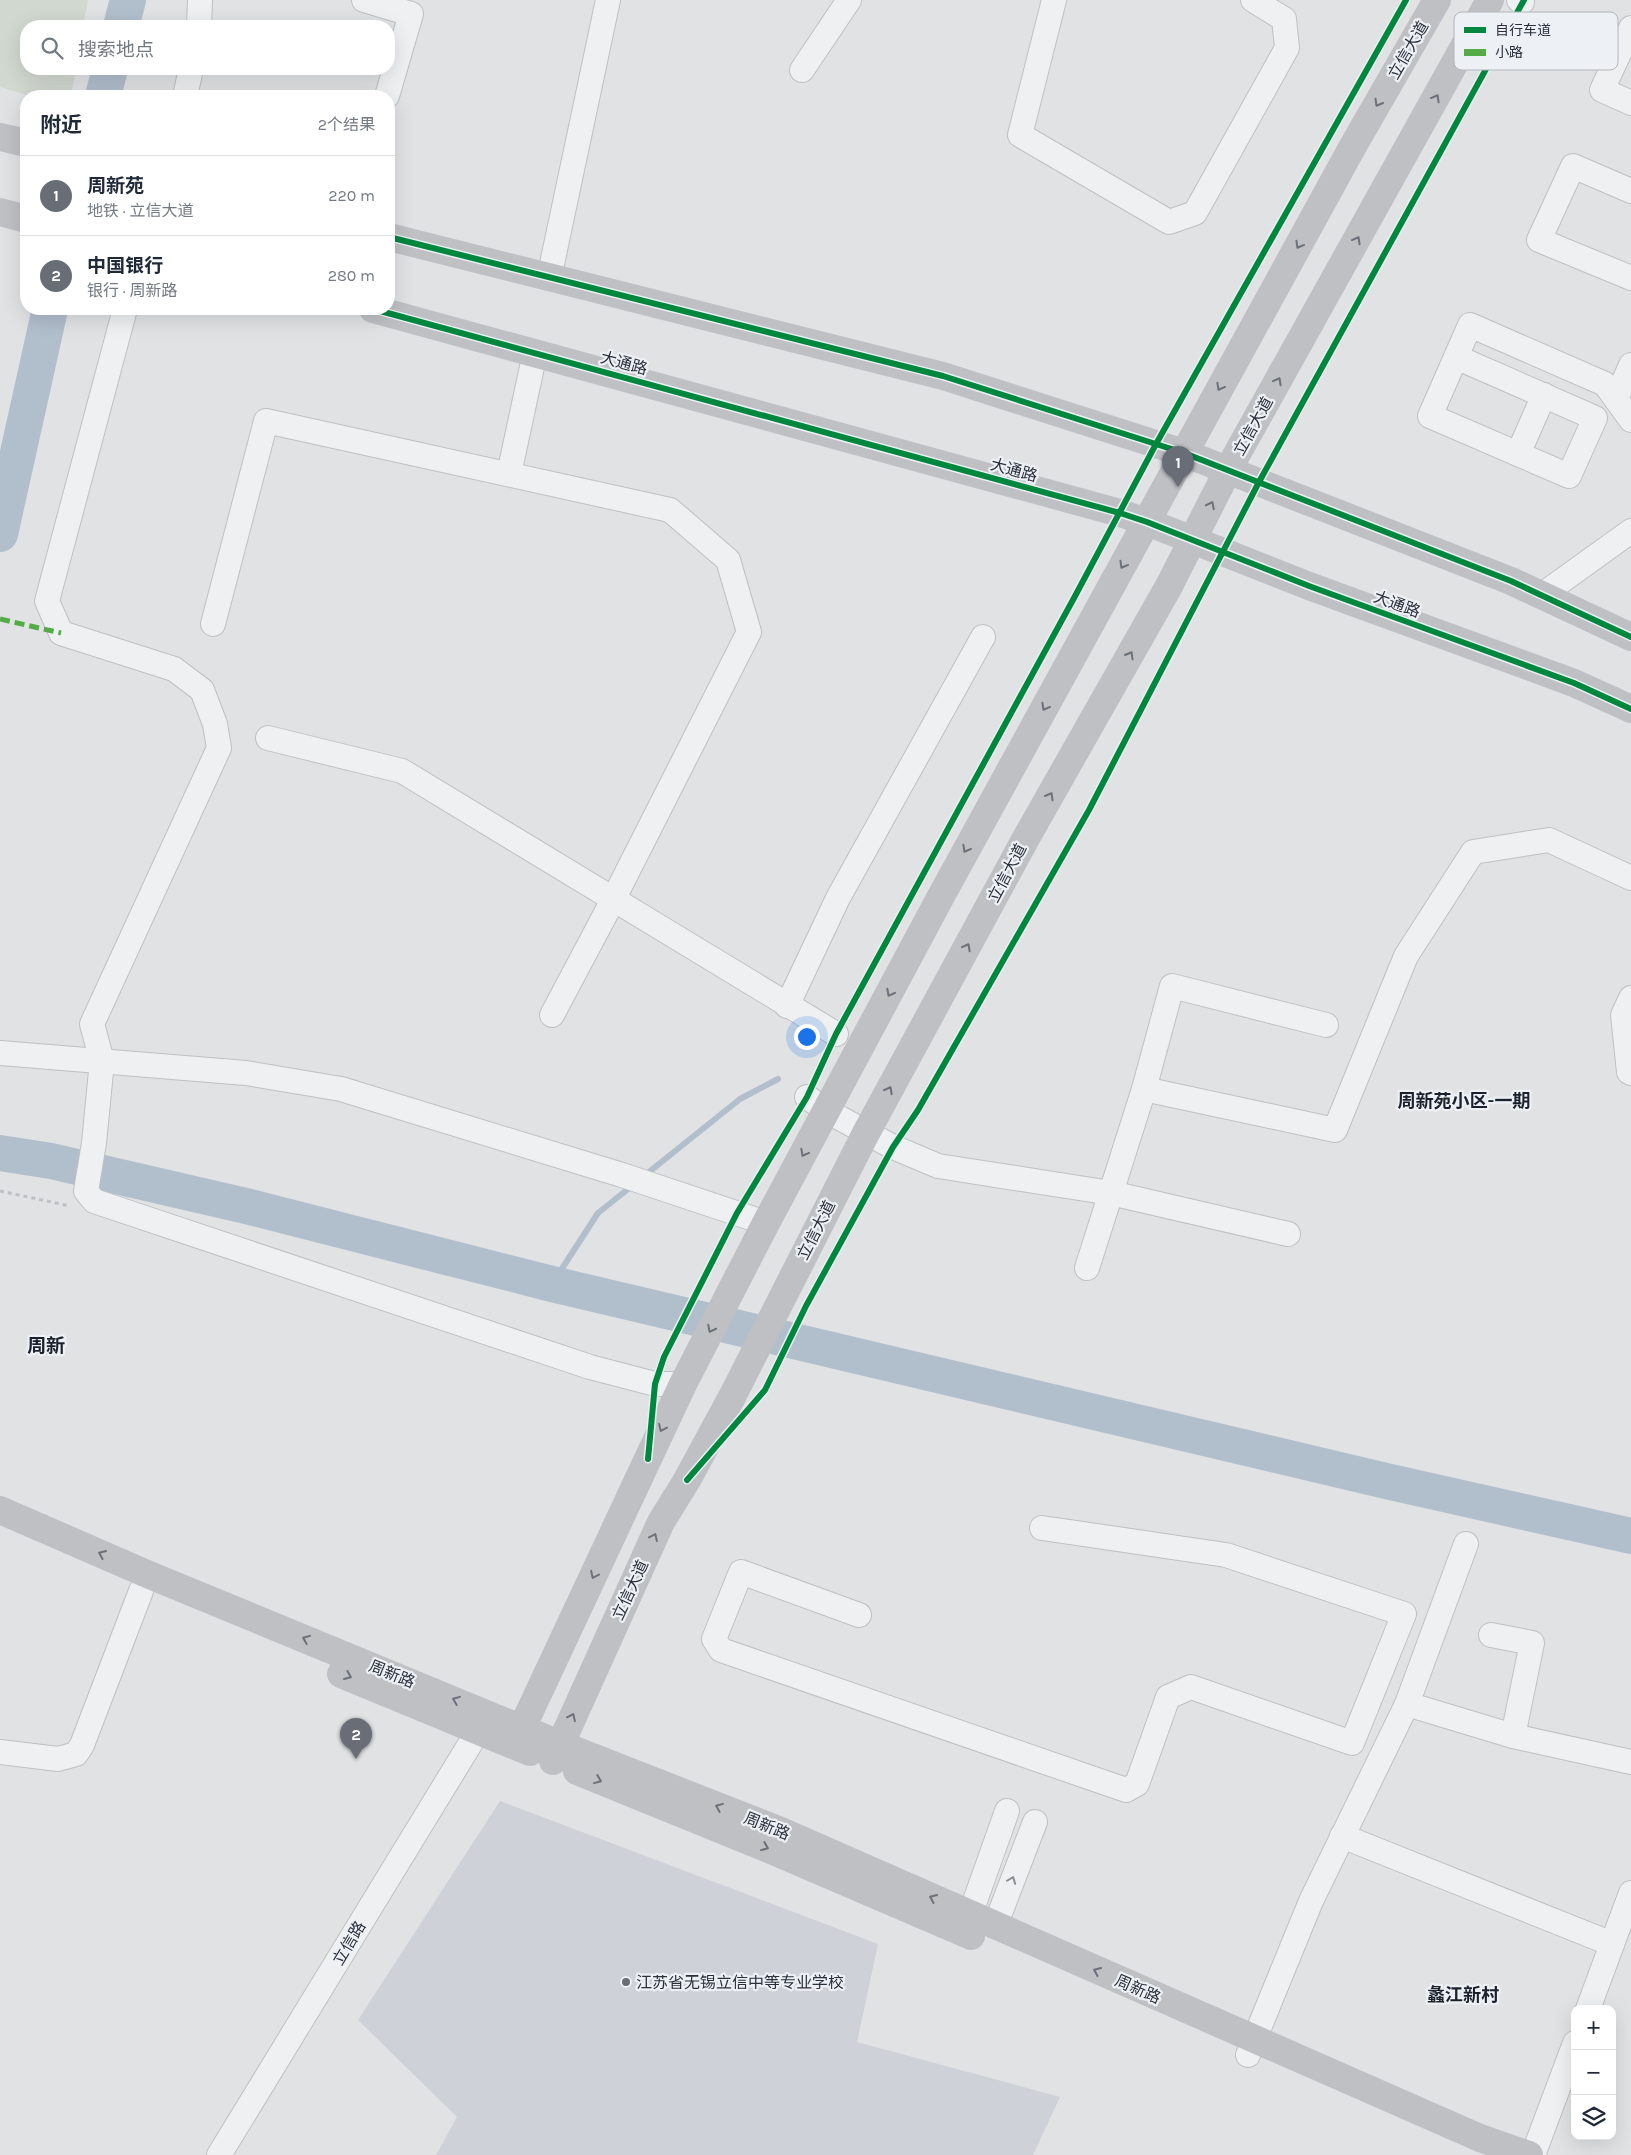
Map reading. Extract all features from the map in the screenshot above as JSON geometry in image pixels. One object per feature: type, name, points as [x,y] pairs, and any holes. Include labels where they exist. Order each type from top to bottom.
[{"type":"street","points":[[199,20],[200,0]]},
{"type":"street","points":[[364,0],[411,14],[395,69]]},
{"type":"street","points":[[549,278],[608,0]]},
{"type":"street","points":[[802,70],[849,0]]},
{"type":"street","points":[[1054,0],[1020,135],[1170,222],[1195,213],[1287,48],[1284,19],[1253,0]]},
{"type":"street","name":"立信大道","points":[[518,1736],[682,1384],[766,1223],[817,1104],[944,889],[1353,146],[1437,0]]},
{"type":"street","name":"立信大道","points":[[1483,12],[1490,0]]},
{"type":"street","points":[[1618,56],[1631,28]]},
{"type":"street","name":"立信大道","points":[[556,1753],[661,1522],[687,1480],[733,1395],[866,1132],[1026,838],[1169,586],[1228,470],[1454,65]]},
{"type":"street","points":[[1611,70],[1602,90],[1631,103]]},
{"type":"street","points":[[186,90],[190,75]]},
{"type":"street","points":[[389,90],[393,75]]},
{"type":"street","points":[[0,137],[20,142]]},
{"type":"street","points":[[1631,191],[1573,166],[1539,240],[1631,278]]},
{"type":"street","points":[[0,212],[20,217]]},
{"type":"street","points":[[395,239],[944,376],[1184,453],[1511,581],[1631,637]]},
{"type":"street","points":[[123,315],[48,601],[61,633],[174,669],[202,690],[215,724],[219,748],[92,1024],[102,1061],[94,1143],[86,1191],[94,1201],[590,1367],[655,1384],[682,1384]]},
{"type":"street","name":"大通路","points":[[395,315],[1147,522],[1309,586],[1574,683],[1631,709]]},
{"type":"street","points":[[1456,357],[1595,418],[1569,476],[1430,416],[1470,325],[1605,384],[1631,420]]},
{"type":"street","points":[[509,474],[535,353]]},
{"type":"street","points":[[1616,399],[1631,364]]},
{"type":"street","points":[[1518,454],[1544,395]]},
{"type":"street","points":[[213,624],[266,420],[670,510],[728,560],[748,632],[613,900],[552,1015]]},
{"type":"street","points":[[1542,595],[1631,531]]},
{"type":"street","points":[[787,1006],[838,898],[983,637]]},
{"type":"street","points":[[268,738],[402,771],[836,1034]]},
{"type":"street","points":[[1144,1089],[1335,1130],[1406,956],[1473,852],[1549,840],[1631,878]]},
{"type":"street","points":[[1086,1268],[1144,1089],[1172,986],[1326,1025]]},
{"type":"street","points":[[1631,998],[1623,1016],[1629,1072],[1631,1073]]},
{"type":"street","points":[[0,1053],[246,1073],[342,1089],[622,1175],[766,1223]]},
{"type":"street","points":[[817,1104],[893,1147],[938,1166],[1111,1193],[1288,1234]]},
{"type":"street","name":"周新路","points":[[0,1510],[518,1736],[780,1854],[1251,2048],[1480,2138],[1529,2155]]},
{"type":"street","points":[[859,1615],[741,1572],[714,1639],[721,1650],[1126,1790],[1137,1784],[1168,1697],[1191,1686],[1352,1743],[1404,1614],[1226,1555],[1042,1528]]},
{"type":"street","name":"周新路","points":[[0,1529],[141,1591],[478,1730],[518,1736]]},
{"type":"street","points":[[1251,2048],[1311,1901],[1407,1704],[1466,1544]]},
{"type":"street","points":[[0,1752],[58,1759],[76,1754],[82,1745],[141,1591]]},
{"type":"street","points":[[1491,1635],[1532,1643],[1513,1736]]},
{"type":"street","points":[[1407,1704],[1513,1736],[1631,1762]]},
{"type":"street","name":"立信路","points":[[219,2155],[478,1730]]},
{"type":"street","name":"周新路","points":[[556,1753],[780,1831],[995,1926],[1480,2154]]},
{"type":"street","points":[[970,1915],[1007,1811]]},
{"type":"street","points":[[995,1926],[1035,1822]]},
{"type":"street","points":[[1342,1836],[1612,1944]]},
{"type":"street","points":[[1589,2005],[1631,1893]]},
{"type":"street","points":[[1533,2155],[1572,2050]]},
{"type":"path","points":[[0,1191],[75,1207],[86,1191]]},
{"type":"shaded area","points":[[0,0],[88,0],[84,20],[20,20],[20,75],[75,75],[72,90],[20,90],[20,93],[0,87]]},
{"type":"shaded area","name":"江苏省无锡立信中等专业学校","points":[[500,1801],[878,1944],[857,2042],[1060,2097],[1033,2155],[436,2155],[457,2117],[358,2020]]},
{"type":"waterway","points":[[123,20],[128,0]]},
{"type":"waterway","points":[[105,90],[108,75]]},
{"type":"waterway","points":[[0,534],[49,315]]},
{"type":"waterway","points":[[0,496],[8,497]]},
{"type":"waterway","points":[[644,1176],[740,1099],[778,1079]]},
{"type":"waterway","points":[[0,1153],[51,1161],[246,1206],[552,1284],[1386,1481],[1631,1536]]},
{"type":"waterway","points":[[552,1284],[598,1213],[633,1185]]},
{"type":"marked path","points":[[0,619],[61,633]]},
{"type":"cycle path","points":[[648,1459],[655,1384],[664,1357],[737,1213],[807,1097],[836,1034],[1156,444],[1406,0]]},
{"type":"cycle path","points":[[1517,12],[1524,0]]},
{"type":"cycle path","points":[[687,1480],[765,1390],[806,1306],[893,1147],[918,1110],[1089,810],[1259,482],[1486,70]]},
{"type":"cycle path","points":[[395,239],[943,376],[1184,453],[1511,581],[1631,637]]},
{"type":"cycle path","points":[[395,315],[1120,513],[1309,586],[1574,683],[1631,709]]},
{"type":"place","name":"周新苑","points":[[1178,487]]},
{"type":"place","name":"中国银行","points":[[356,1759]]},
{"type":"place","name":"江苏省无锡立信中等专业学校","points":[[626,1982]]},
{"type":"district","name":"周新苑小区-一期","points":[[1464,1101]]},
{"type":"district","name":"周新","points":[[46,1346]]},
{"type":"district","name":"蠡江新村","points":[[1463,1995]]}]
